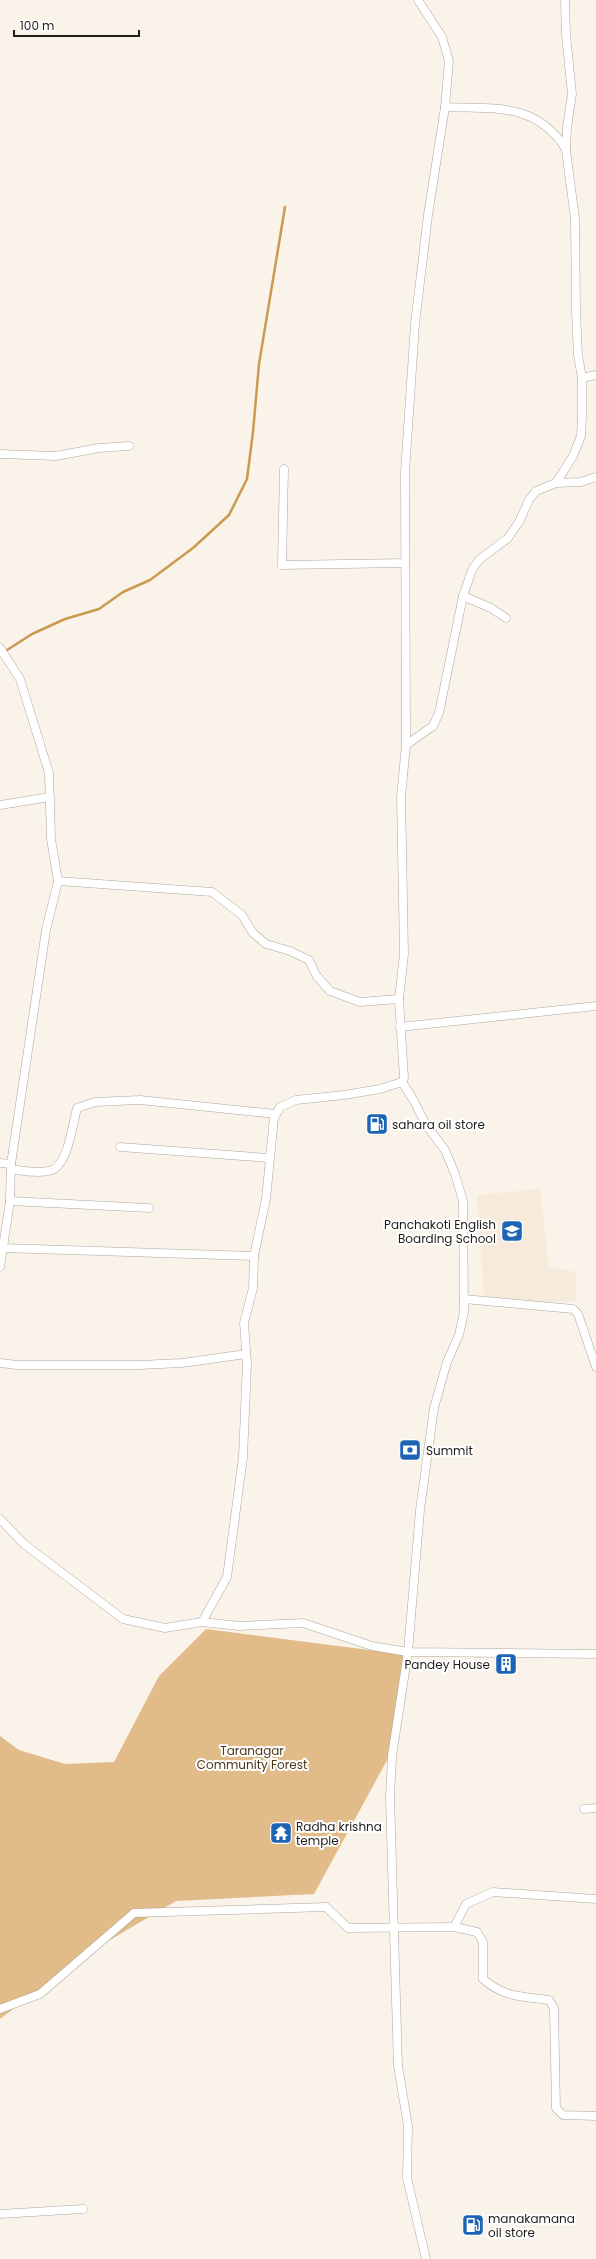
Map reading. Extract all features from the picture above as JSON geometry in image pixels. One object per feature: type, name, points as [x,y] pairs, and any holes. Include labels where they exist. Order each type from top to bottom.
[{"type":"street","points":[[418,0],[442,37],[449,61],[445,107],[428,214],[411,362],[405,472],[406,745],[401,797],[404,954],[399,999],[404,1078],[402,1082],[426,1125],[445,1150],[455,1174],[463,1201],[464,1299],[459,1335],[447,1362],[434,1408],[420,1510],[408,1652],[391,1763],[390,1798],[398,2066],[408,2126],[407,2178],[426,2259]]},
{"type":"street","points":[[556,482],[573,456],[581,436],[582,378],[578,355],[575,219],[566,150],[567,127],[572,94],[566,35],[565,0]]},
{"type":"street","points":[[445,107],[519,112],[535,118],[548,126],[557,135],[566,150]]},
{"type":"street","points":[[582,378],[596,375]]},
{"type":"street","points":[[0,454],[56,456],[99,448],[128,446]]},
{"type":"street","points":[[284,469],[282,565],[405,563]]},
{"type":"street","points":[[406,745],[433,726],[439,713],[463,596],[472,570],[479,560],[508,538],[519,522],[536,491],[556,482],[581,482],[596,477]]},
{"type":"street","points":[[463,596],[491,608],[506,618]]},
{"type":"street","points":[[0,648],[20,679],[48,772],[51,839],[58,881],[46,930],[11,1167],[10,1201],[0,1267]]},
{"type":"street","points":[[0,805],[50,797]]},
{"type":"street","points":[[58,881],[212,892],[242,915],[253,934],[266,944],[290,951],[309,960],[316,975],[330,990],[360,1002],[399,999]]},
{"type":"street","points":[[400,1027],[596,1006]]},
{"type":"street","points":[[202,1622],[227,1577],[243,1457],[246,1354],[244,1323],[253,1288],[254,1256],[266,1199],[274,1118],[280,1107],[296,1100],[344,1095],[380,1089],[402,1082]]},
{"type":"street","points":[[0,1163],[11,1167],[32,1171],[53,1170],[64,1160],[77,1108],[95,1102],[140,1100],[276,1114]]},
{"type":"street","points":[[120,1147],[269,1158]]},
{"type":"street","points":[[10,1201],[149,1208]]},
{"type":"street","points":[[2,1248],[254,1256]]},
{"type":"street","points":[[464,1299],[573,1309],[578,1314],[596,1367]]},
{"type":"street","points":[[0,1363],[17,1365],[139,1365],[182,1363],[246,1354]]},
{"type":"street","points":[[0,1519],[24,1544],[123,1619],[165,1628],[202,1622],[239,1626],[303,1622],[372,1646],[408,1652],[596,1654]]},
{"type":"street","points":[[584,1809],[596,1808]]},
{"type":"street","points":[[454,1927],[466,1904],[493,1892],[596,1899]]},
{"type":"street","points":[[0,2009],[40,1994],[134,1913],[326,1907],[348,1928],[454,1927],[476,1932],[483,1942],[483,1979],[496,1990],[514,1995],[549,2000],[554,2008],[556,2108],[563,2115],[596,2116]]},
{"type":"street","points":[[0,2214],[83,2209]]},
{"type":"shaded area","name":"Panchakoti English Boarding School","points":[[540,1189],[549,1267],[576,1272],[576,1301],[513,1303],[484,1298],[477,1195]]},
{"type":"green space","name":"Taranagar Community Forest","points":[[206,1629],[408,1655],[397,1742],[314,1894],[176,1901],[83,1956],[0,2019],[0,1736],[19,1750],[65,1764],[114,1762],[159,1676]]},
{"type":"waterway","points":[[4,652],[32,634],[65,619],[99,609],[123,592],[150,580],[193,548],[229,515],[247,479],[259,364],[285,207]]},
{"type":"place","name":"sahara oil store","points":[[377,1124]]},
{"type":"place","name":"Panchakoti English Boarding School","points":[[512,1231]]},
{"type":"place","name":"Summit","points":[[410,1450]]},
{"type":"place","name":"Pandey House","points":[[506,1664]]},
{"type":"place","name":"Radha krishna temple","points":[[281,1833]]},
{"type":"place","name":"manakamana oil store","points":[[473,2225]]}]
